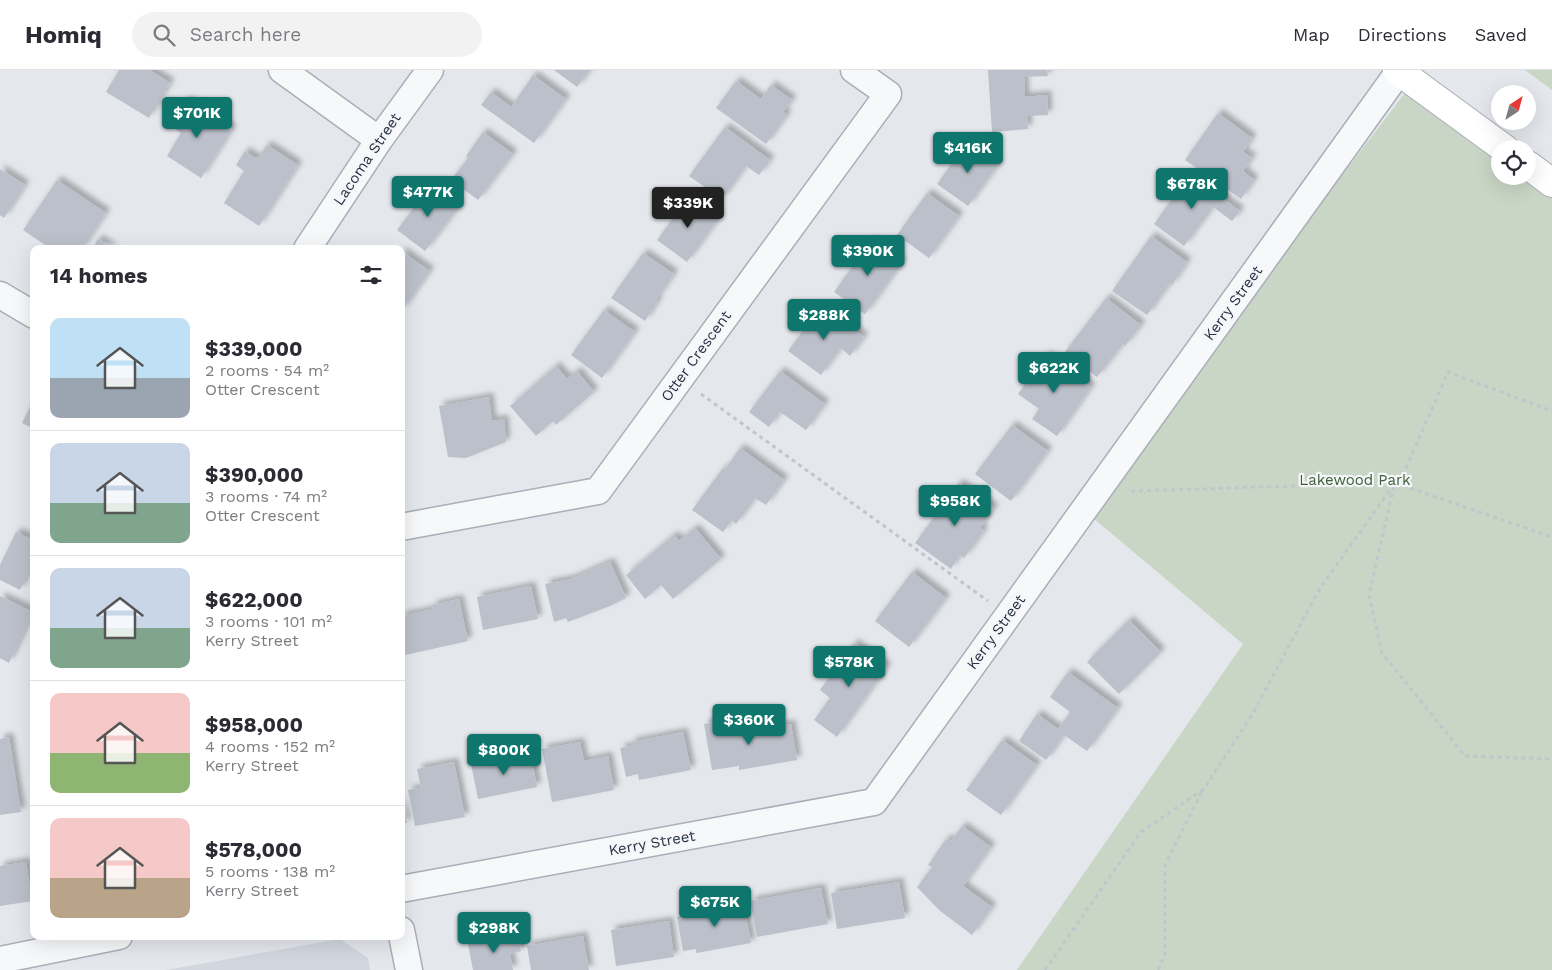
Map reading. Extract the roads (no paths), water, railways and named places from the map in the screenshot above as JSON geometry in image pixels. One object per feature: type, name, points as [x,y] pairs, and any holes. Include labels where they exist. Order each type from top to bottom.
[{"type":"main road","points":[[1399,71],[1493,140]]},
{"type":"main road","points":[[1536,171],[1552,183]]},
{"type":"street","points":[[282,70],[379,140]]},
{"type":"street","name":"Lacoma Street","points":[[310,245],[379,140],[430,70]]},
{"type":"street","name":"Otter Crescent","points":[[405,526],[598,491],[888,94],[854,70]]},
{"type":"street","name":"Kerry Street","points":[[405,888],[874,802],[1399,71]]},
{"type":"street","points":[[0,295],[30,313]]},
{"type":"street","points":[[0,960],[97,940]]},
{"type":"street","points":[[403,940],[409,970]]},
{"type":"park label","name":"Lakewood Park","points":[[1355,480]]}]
